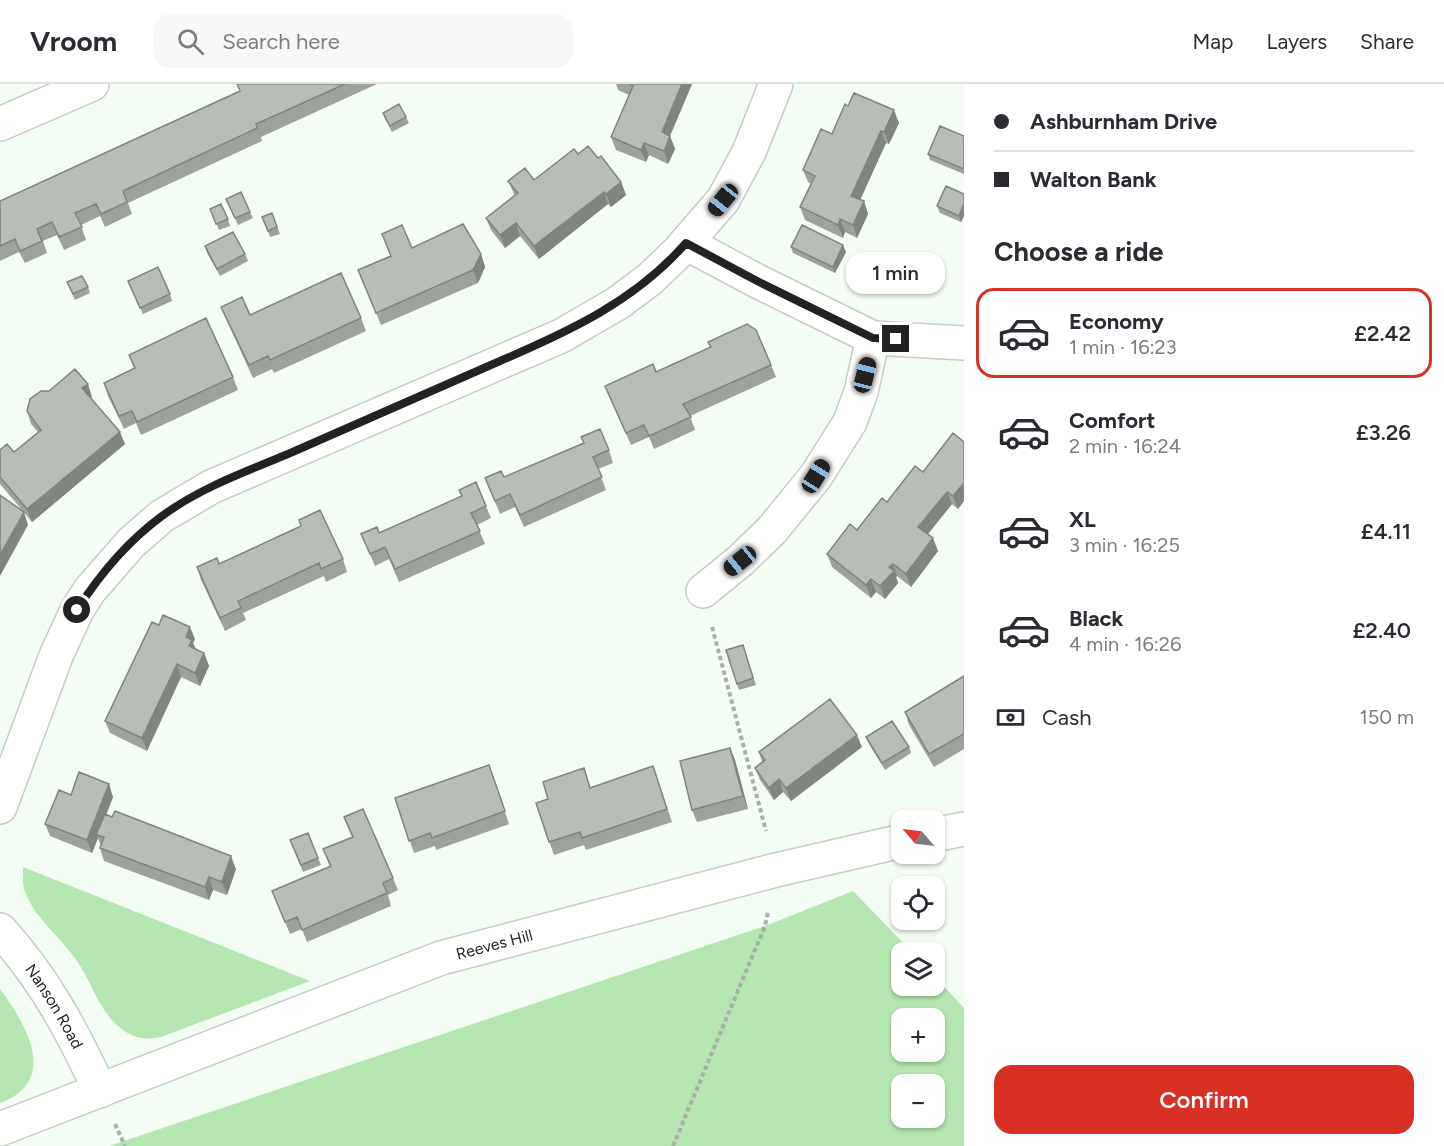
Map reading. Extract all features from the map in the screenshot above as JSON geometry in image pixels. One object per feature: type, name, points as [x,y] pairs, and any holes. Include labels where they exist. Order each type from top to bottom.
[{"type":"street","points":[[0,124],[92,84]]},
{"type":"street","points":[[0,807],[56,656],[77,610],[104,573],[131,543],[162,516],[211,487],[561,336],[618,303],[650,279],[686,243],[731,186],[766,114],[776,84]]},
{"type":"street","points":[[686,243],[873,338],[964,343]]},
{"type":"street","points":[[703,591],[740,561],[772,530],[816,476],[850,422],[861,392],[873,338]]},
{"type":"street","points":[[945,833],[964,829]]},
{"type":"street","name":"Reeves Hill","points":[[0,1129],[441,958],[776,870],[891,844]]},
{"type":"street","name":"Nanson Road","points":[[0,930],[34,969],[46,987],[100,1091]]},
{"type":"path","points":[[703,591],[776,870]]},
{"type":"path","points":[[673,1146],[765,926]]},
{"type":"green space","points":[[23,867],[310,981],[161,1037],[136,1037],[114,1023],[79,964],[31,904],[25,891]]},
{"type":"green space","points":[[853,891],[902,942],[891,942],[891,996],[945,996],[945,988],[964,1008],[964,1146],[109,1146],[765,926]]},
{"type":"green space","points":[[0,989],[27,1035],[32,1051],[33,1066],[29,1081],[18,1093],[0,1103]]},
{"type":"building","points":[[237,84],[345,84],[256,124],[257,128],[123,191],[127,202],[101,214],[96,204],[75,213],[82,227],[59,237],[52,222],[37,229],[42,241],[20,251],[15,239],[0,246],[0,201],[240,91]]},
{"type":"building","points":[[630,84],[682,84],[662,132],[670,136],[664,151],[644,143],[641,150],[611,137],[633,86]]},
{"type":"building","points":[[854,93],[894,110],[884,132],[881,131],[851,196],[864,201],[853,225],[840,219],[838,225],[800,207],[815,176],[803,170],[821,129],[832,134],[845,104],[848,106]]},
{"type":"building","points":[[399,104],[406,117],[390,126],[383,113]]},
{"type":"building","points":[[940,126],[964,136],[964,169],[928,154]]},
{"type":"building","points":[[588,146],[598,158],[601,156],[621,182],[606,194],[604,192],[534,246],[516,223],[500,235],[486,218],[518,193],[508,181],[525,168],[534,180],[574,149],[578,154]]},
{"type":"building","points":[[946,186],[964,194],[964,203],[959,216],[937,206]]},
{"type":"building","points":[[241,192],[250,212],[235,218],[226,199]]},
{"type":"building","points":[[221,204],[228,219],[216,224],[210,209]]},
{"type":"building","points":[[272,213],[277,227],[268,231],[262,217]]},
{"type":"building","points":[[463,224],[481,254],[473,270],[376,313],[358,270],[391,256],[382,234],[402,225],[412,248]]},
{"type":"building","points":[[802,225],[843,245],[833,267],[791,247]]},
{"type":"building","points":[[233,232],[245,254],[217,269],[205,246]]},
{"type":"building","points":[[158,267],[170,294],[140,308],[128,281]]},
{"type":"building","points":[[341,273],[361,318],[270,360],[268,356],[249,365],[221,307],[242,297],[250,315]]},
{"type":"building","points":[[82,276],[88,287],[73,294],[67,282]]},
{"type":"building","points":[[206,318],[233,377],[137,422],[132,411],[119,416],[104,383],[135,368],[129,355]]},
{"type":"building","points":[[747,324],[756,330],[771,365],[683,404],[691,417],[649,436],[644,425],[626,433],[605,386],[653,364],[656,372],[711,347],[708,342]]},
{"type":"building","points":[[75,369],[88,384],[82,388],[120,432],[27,509],[0,477],[0,450],[7,444],[14,452],[41,430],[27,411],[30,399],[41,391],[49,391]]},
{"type":"building","points":[[600,429],[609,450],[593,457],[602,477],[520,515],[510,494],[495,501],[485,478],[501,471],[504,477],[584,443],[581,437]]},
{"type":"building","points":[[953,433],[964,442],[964,483],[953,496],[947,492],[918,527],[933,538],[906,574],[893,564],[889,567],[894,571],[880,586],[871,579],[866,585],[827,554],[850,524],[857,530],[882,498],[887,502],[915,466],[923,472]]},
{"type":"building","points":[[476,482],[486,506],[471,513],[480,531],[395,569],[385,547],[370,554],[361,534],[377,527],[379,533],[462,496],[459,490]]},
{"type":"building","points":[[0,495],[24,512],[0,555]]},
{"type":"building","points":[[320,510],[343,559],[321,569],[319,563],[238,601],[241,608],[220,618],[197,567],[217,558],[219,564],[301,526],[299,520]]},
{"type":"building","points":[[163,615],[190,627],[186,637],[192,640],[189,646],[204,653],[195,673],[177,664],[142,738],[105,721],[152,622],[159,625]]},
{"type":"building","points":[[743,645],[753,678],[737,684],[726,650]]},
{"type":"building","points":[[964,676],[964,734],[929,754],[905,712]]},
{"type":"building","points":[[830,699],[857,735],[786,788],[779,779],[769,788],[755,768],[765,760],[759,752]]},
{"type":"building","points":[[892,721],[909,747],[882,763],[866,737]]},
{"type":"building","points":[[730,748],[743,796],[692,810],[680,761]]},
{"type":"building","points":[[489,765],[505,811],[432,838],[430,833],[409,841],[395,798]]},
{"type":"building","points":[[653,766],[667,809],[582,838],[580,832],[549,842],[536,803],[548,799],[543,782],[584,768],[590,788]]},
{"type":"building","points":[[79,772],[109,784],[87,840],[45,824],[59,790],[71,795]]},
{"type":"building","points":[[363,809],[393,878],[383,883],[387,893],[302,930],[297,917],[285,922],[272,891],[331,866],[323,849],[353,837],[344,817]]},
{"type":"building","points":[[115,811],[231,856],[222,882],[209,877],[205,887],[100,848],[104,837],[96,835],[105,814],[112,817]]},
{"type":"building","points":[[308,833],[318,858],[301,865],[290,840]]},
{"type":"route","points":[[77,610],[90,590],[131,543],[162,516],[181,504],[211,487],[310,443],[561,336],[618,303],[650,279],[686,243],[873,338],[896,339]]}]
